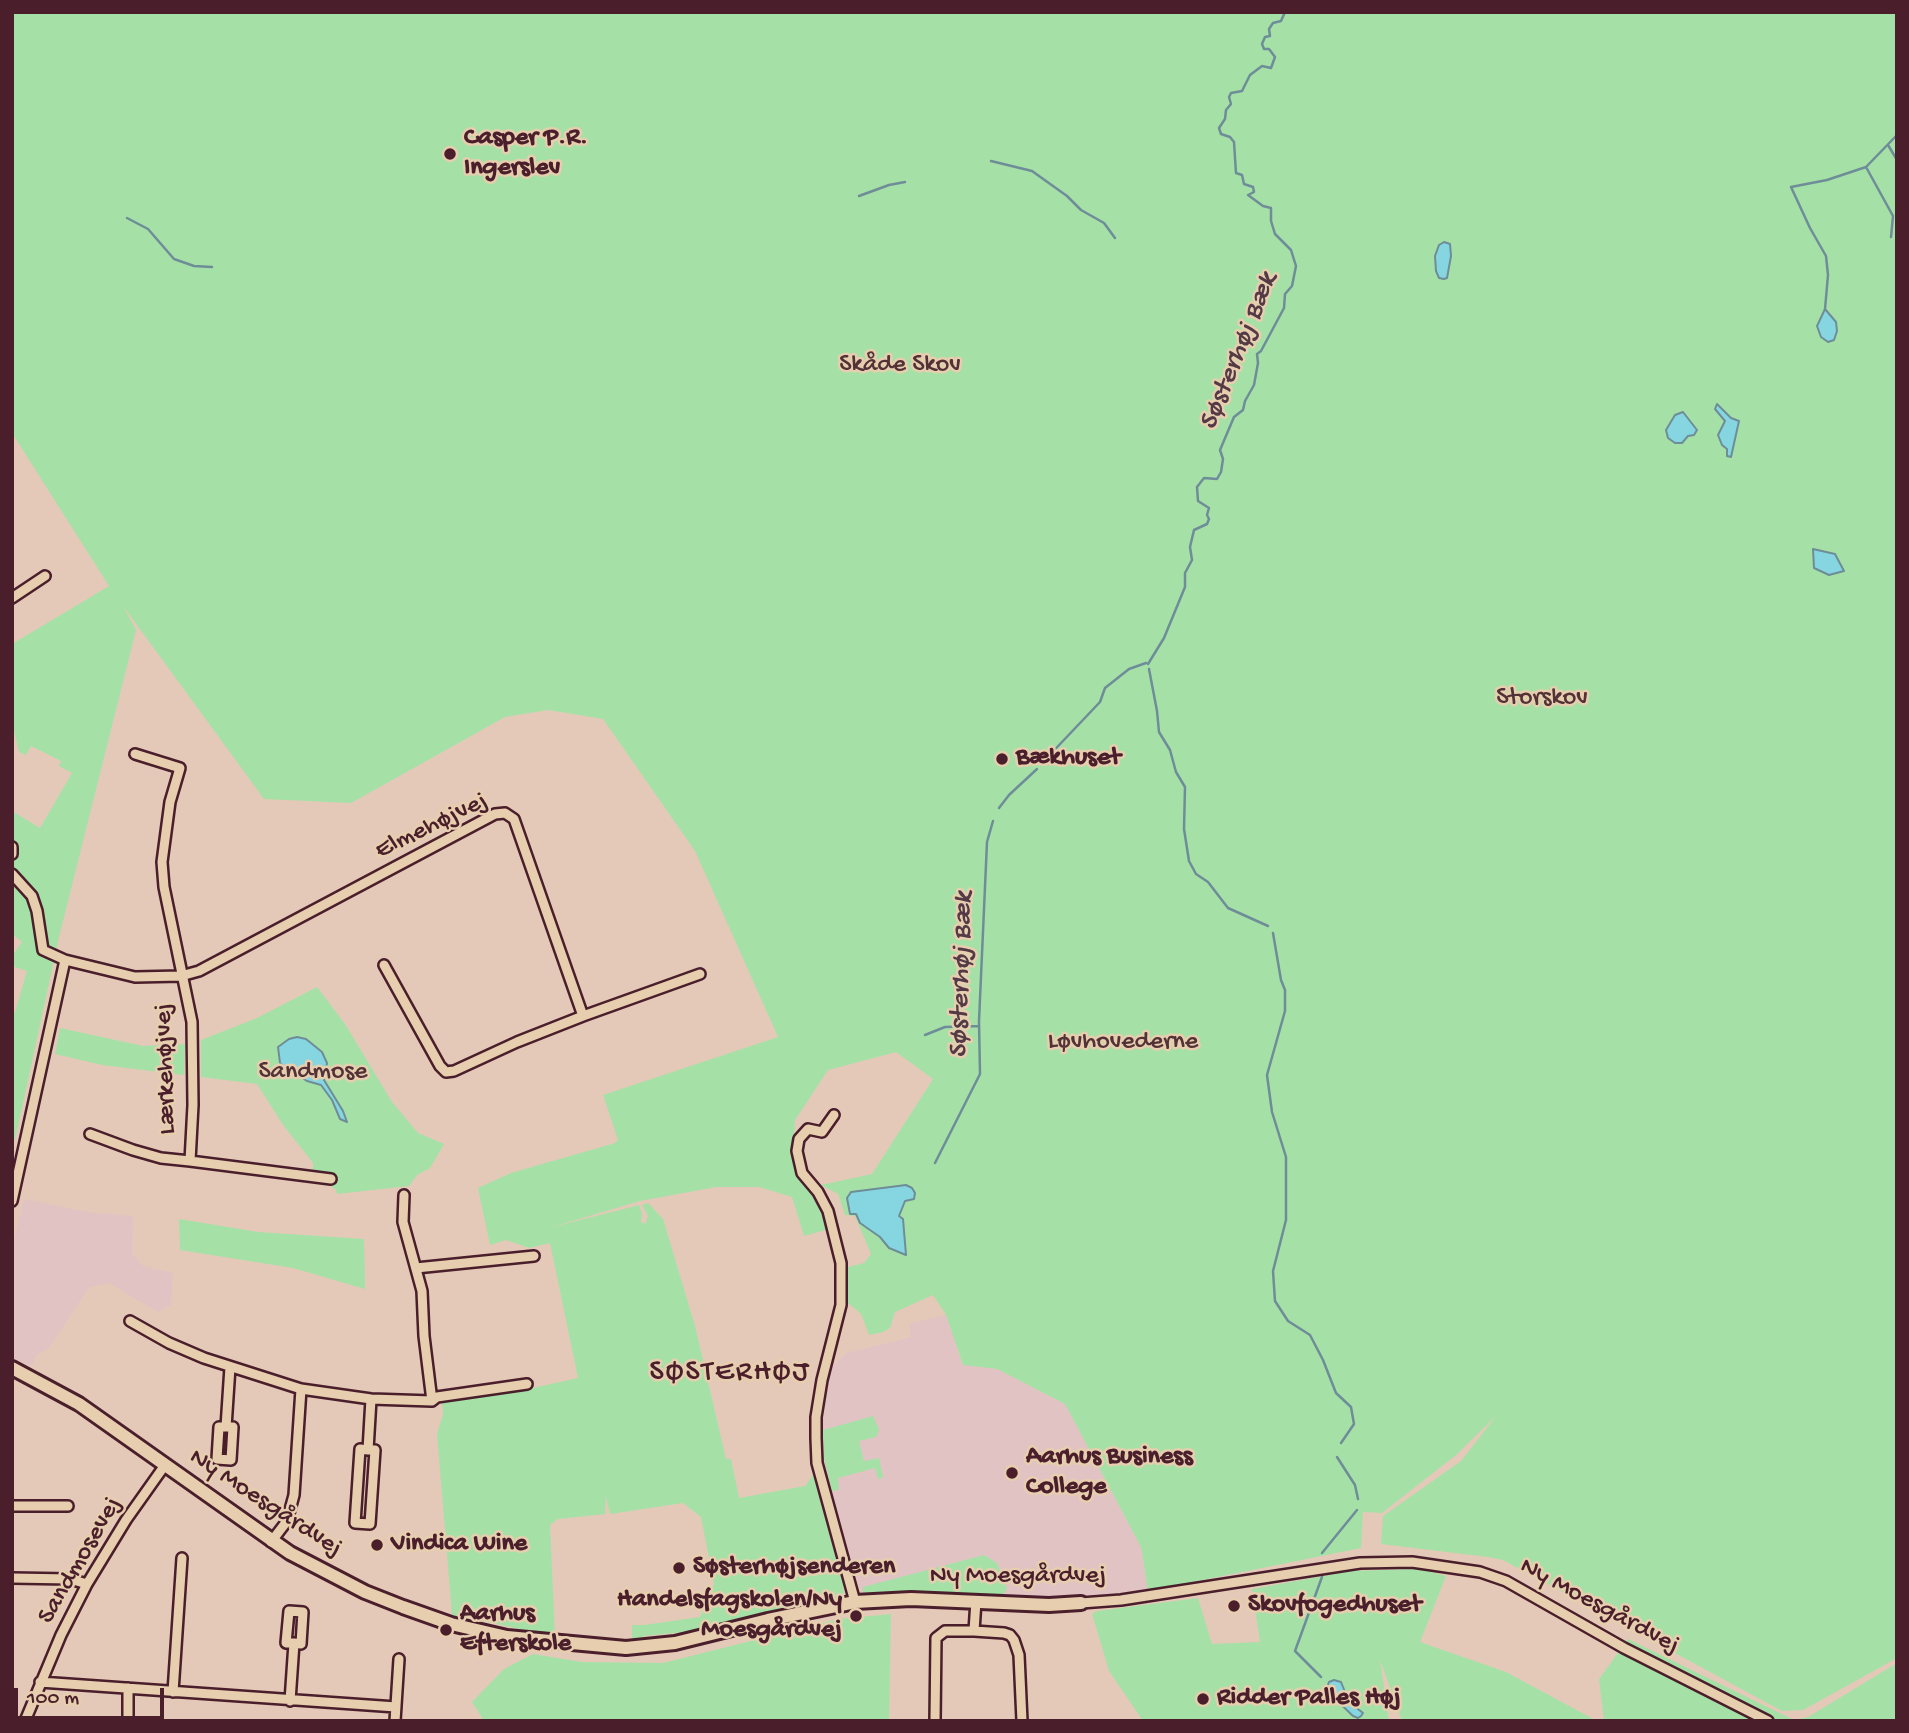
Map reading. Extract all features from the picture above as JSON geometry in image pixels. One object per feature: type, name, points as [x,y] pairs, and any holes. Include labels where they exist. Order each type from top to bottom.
[{"type":"street","points":[[12,598],[46,576]]},
{"type":"street","points":[[135,754],[180,768],[170,802],[162,862],[164,887],[181,976]]},
{"type":"street","name":"Elmehøjvej","points":[[65,960],[135,976],[181,976],[199,971],[495,814],[505,813],[514,819],[583,1016]]},
{"type":"street","points":[[12,847],[12,854]]},
{"type":"street","points":[[12,874],[32,896],[43,950],[65,960],[12,1201]]},
{"type":"street","points":[[384,965],[440,1066],[446,1072],[454,1071],[583,1016],[701,974]]},
{"type":"street","name":"Lærkehøjvej","points":[[181,976],[189,1000],[192,1033],[193,1105],[190,1161]]},
{"type":"street","points":[[834,1115],[822,1132],[808,1129],[799,1139],[797,1151],[802,1173],[818,1192],[828,1211],[841,1263],[841,1306],[822,1380],[816,1417],[817,1463],[855,1602]]},
{"type":"street","name":"Lærkehøjvej","points":[[90,1134],[161,1158],[331,1180]]},
{"type":"street","points":[[404,1195],[403,1222],[422,1291],[432,1401]]},
{"type":"street","points":[[416,1268],[534,1256]]},
{"type":"street","points":[[130,1321],[169,1343],[230,1367],[302,1389],[371,1399],[432,1401],[437,1397],[527,1384]]},
{"type":"street","points":[[226,1427],[230,1367]]},
{"type":"street","name":"Ny Moesgårdvej","points":[[12,1368],[79,1404],[271,1542],[323,1571],[403,1608],[507,1637],[626,1648],[676,1643],[855,1602],[911,1599],[1049,1605],[1081,1603],[1122,1600],[1360,1563],[1412,1562],[1480,1572],[1506,1581],[1624,1648],[1768,1721]]},
{"type":"street","points":[[271,1542],[286,1521],[293,1503],[302,1389]]},
{"type":"street","points":[[368,1450],[371,1399]]},
{"type":"street","points":[[360,1450],[368,1450],[375,1451],[370,1524],[355,1523],[360,1450]]},
{"type":"street","name":"Sandmosevej","points":[[25,1721],[40,1682],[87,1584],[126,1520],[165,1465]]},
{"type":"street","points":[[12,1507],[68,1507]]},
{"type":"street","points":[[173,1692],[182,1558]]},
{"type":"street","points":[[12,1578],[70,1579],[87,1584]]},
{"type":"street","points":[[974,1631],[976,1601]]},
{"type":"street","points":[[935,1721],[936,1638],[945,1631],[1004,1633],[1014,1640],[1019,1655],[1022,1721]]},
{"type":"street","points":[[290,1701],[294,1643]]},
{"type":"street","points":[[395,1721],[399,1659]]},
{"type":"street","points":[[40,1682],[396,1707]]},
{"type":"street","points":[[128,1688],[128,1721]]},
{"type":"shaded area","points":[[24,1199],[93,1213],[133,1216],[132,1254],[143,1266],[173,1273],[171,1305],[158,1312],[109,1283],[89,1287],[49,1348],[36,1355],[32,1366],[12,1358],[12,1249]]},
{"type":"shaded area","points":[[946,1315],[963,1365],[997,1369],[1065,1404],[1141,1547],[1148,1591],[1097,1597],[863,1594],[850,1569],[822,1456],[820,1416],[826,1374],[846,1353],[911,1337],[909,1324]]},
{"type":"green space","points":[[12,12],[1897,12],[1897,1658],[1803,1710],[1782,1711],[1503,1560],[1381,1544],[1383,1516],[1461,1461],[1496,1416],[1456,1455],[1382,1513],[1363,1512],[1361,1548],[1148,1591],[1141,1547],[1065,1404],[997,1369],[963,1365],[946,1315],[933,1295],[895,1312],[890,1328],[869,1335],[861,1314],[847,1302],[848,1267],[864,1263],[871,1254],[855,1216],[845,1215],[838,1194],[821,1185],[872,1174],[933,1079],[896,1052],[828,1070],[795,1120],[793,1165],[821,1206],[829,1229],[804,1236],[792,1197],[759,1187],[716,1187],[640,1201],[549,1228],[639,1205],[641,1222],[645,1224],[648,1216],[642,1205],[648,1203],[663,1219],[695,1326],[726,1459],[731,1459],[739,1498],[805,1486],[813,1475],[843,1584],[844,1593],[838,1601],[701,1633],[644,1636],[638,1641],[632,1638],[632,1625],[700,1617],[714,1584],[701,1517],[683,1503],[610,1514],[606,1496],[605,1514],[558,1519],[550,1525],[555,1636],[452,1615],[437,1434],[443,1414],[442,1401],[528,1389],[578,1378],[550,1243],[529,1248],[506,1240],[490,1245],[478,1188],[511,1173],[615,1143],[618,1140],[603,1095],[778,1037],[695,851],[603,719],[548,710],[505,717],[351,803],[264,799],[123,606],[136,630],[59,937],[15,1140],[12,1139],[12,1012],[15,1012],[27,971],[12,966],[14,953],[22,942],[12,934],[12,811],[40,828],[72,773],[59,766],[61,761],[31,746],[26,755],[19,752],[12,723],[12,644],[109,586],[12,433]]},
{"type":"green space","name":"Sandmose","points":[[317,987],[345,1024],[392,1102],[418,1133],[444,1144],[430,1168],[417,1175],[409,1186],[337,1194],[336,1190],[313,1171],[313,1163],[283,1125],[257,1084],[201,1077],[201,1040],[257,1018]]},
{"type":"green space","points":[[60,1028],[143,1046],[185,1044],[184,1075],[102,1065],[55,1054]]},
{"type":"green space","points":[[179,1219],[258,1232],[364,1239],[365,1289],[293,1268],[180,1250]]},
{"type":"green space","points":[[873,1416],[879,1430],[876,1437],[859,1441],[864,1461],[879,1458],[883,1478],[878,1479],[875,1468],[838,1478],[839,1490],[832,1491],[824,1458],[823,1430]]},
{"type":"green space","points":[[984,1555],[997,1563],[1007,1589],[1001,1597],[868,1596],[863,1592],[863,1587]]},
{"type":"green space","points":[[1419,1569],[1446,1576],[1420,1642],[1506,1672],[1597,1721],[1402,1721],[1380,1660],[1389,1721],[1143,1721],[1109,1671],[1092,1614],[1097,1611],[1198,1598],[1212,1644],[1260,1642],[1252,1589],[1351,1571]]},
{"type":"green space","points":[[891,1614],[889,1721],[484,1721],[472,1702],[504,1669],[533,1654],[582,1662],[663,1663],[838,1619]]},
{"type":"green space","points":[[1628,1639],[1794,1720],[1808,1717],[1897,1663],[1897,1721],[1604,1721],[1599,1679]]},
{"type":"water","points":[[1444,242],[1450,244],[1451,256],[1447,278],[1444,279],[1439,278],[1436,271],[1435,256],[1439,245]]},
{"type":"water","points":[[1825,309],[1836,322],[1837,331],[1834,340],[1828,342],[1821,337],[1817,326]]},
{"type":"water","points":[[1717,404],[1731,418],[1739,421],[1731,457],[1727,456],[1727,449],[1718,435],[1725,421],[1715,409]]},
{"type":"water","points":[[1683,412],[1697,430],[1682,443],[1675,443],[1668,438],[1666,430],[1675,415]]},
{"type":"water","points":[[1813,549],[1835,554],[1844,571],[1829,575],[1814,568]]},
{"type":"water","points":[[297,1037],[306,1039],[322,1052],[327,1063],[324,1080],[347,1122],[340,1119],[332,1100],[321,1085],[307,1081],[280,1063],[278,1047]]},
{"type":"water","points":[[906,1185],[915,1193],[914,1199],[905,1201],[899,1216],[903,1219],[906,1255],[889,1248],[880,1237],[860,1223],[856,1214],[850,1214],[847,1198],[851,1192]]},
{"type":"water","points":[[1329,1682],[1341,1682],[1349,1702],[1363,1713],[1361,1716],[1353,1716],[1330,1694],[1327,1687]]},
{"type":"waterway","name":"Søsterhøj Bæk","points":[[1148,664],[1164,638],[1185,587],[1185,573],[1192,560],[1190,547],[1194,530],[1207,524],[1209,519],[1209,508],[1198,501],[1197,487],[1204,478],[1217,479],[1221,472],[1223,459],[1220,450],[1234,417],[1243,410],[1254,385],[1257,354],[1284,308],[1285,294],[1292,286],[1296,266],[1291,250],[1275,234],[1271,208],[1263,206],[1248,195],[1254,192],[1253,187],[1244,184],[1242,175],[1236,173],[1234,142],[1230,137],[1221,134],[1219,128],[1231,104],[1231,93],[1242,91],[1250,75],[1262,66],[1271,68],[1275,57],[1269,49],[1264,49],[1262,44],[1265,37],[1270,36],[1269,29],[1273,23],[1281,21],[1285,12]]},
{"type":"waterway","points":[[1825,309],[1828,275],[1826,256],[1791,187],[1827,180],[1866,167],[1897,135]]},
{"type":"waterway","points":[[1888,145],[1897,160]]},
{"type":"waterway","points":[[991,161],[1032,171],[1067,196],[1081,210],[1104,223],[1115,238]]},
{"type":"waterway","points":[[1866,167],[1893,216],[1891,237]]},
{"type":"waterway","points":[[859,196],[905,182]]},
{"type":"waterway","points":[[127,218],[148,229],[174,259],[194,266],[212,267]]},
{"type":"waterway","name":"Søsterhøj Bæk","points":[[1043,762],[1100,702],[1105,688],[1129,669],[1146,663]]},
{"type":"waterway","points":[[1149,669],[1159,732],[1170,750],[1176,772],[1185,787],[1184,829],[1189,861],[1196,874],[1208,882],[1228,908],[1268,926]]},
{"type":"waterway","points":[[1017,753],[1045,759]]},
{"type":"waterway","name":"Søsterhøj Bæk","points":[[999,808],[1037,769]]},
{"type":"waterway","name":"Søsterhøj Bæk","points":[[935,1163],[980,1074],[979,1021],[987,842],[993,821]]},
{"type":"waterway","points":[[1273,933],[1285,990],[1285,1011],[1267,1075],[1272,1112],[1286,1157],[1286,1220],[1273,1271],[1275,1301],[1288,1321],[1310,1335],[1336,1393],[1351,1407],[1354,1424],[1341,1443]]},
{"type":"waterway","points":[[925,1035],[945,1027],[979,1026]]},
{"type":"waterway","points":[[1337,1457],[1355,1485],[1358,1499]]},
{"type":"waterway","points":[[1322,1553],[1357,1510]]},
{"type":"waterway","points":[[1321,1677],[1295,1651],[1322,1577]]},
{"type":"place","name":"Casper P.R. Ingerslev","points":[[450,154]]},
{"type":"place","name":"Bækhuset","points":[[1002,759]]},
{"type":"place","name":"Aarhus Business College","points":[[1012,1473]]},
{"type":"place","name":"Vindica Wine","points":[[377,1545]]},
{"type":"place","name":"Søsterhøjsenderen","points":[[679,1568]]},
{"type":"place","name":"Skovfogedhuset","points":[[1234,1606]]},
{"type":"place","name":"Handelsfagskolen/Ny Moesgårdvej","points":[[856,1616]]},
{"type":"place","name":"Aarhus Efterskole","points":[[446,1630]]},
{"type":"place","name":"Ridder Palles Høj","points":[[1203,1699]]},
{"type":"district","name":"SØSTERHØJ","points":[[730,1374]]},
{"type":"park label","name":"Skåde Skov","points":[[900,366]]},
{"type":"park label","name":"Storskov","points":[[1542,699]]},
{"type":"park label","name":"Løvhovederne","points":[[1123,1043]]}]
